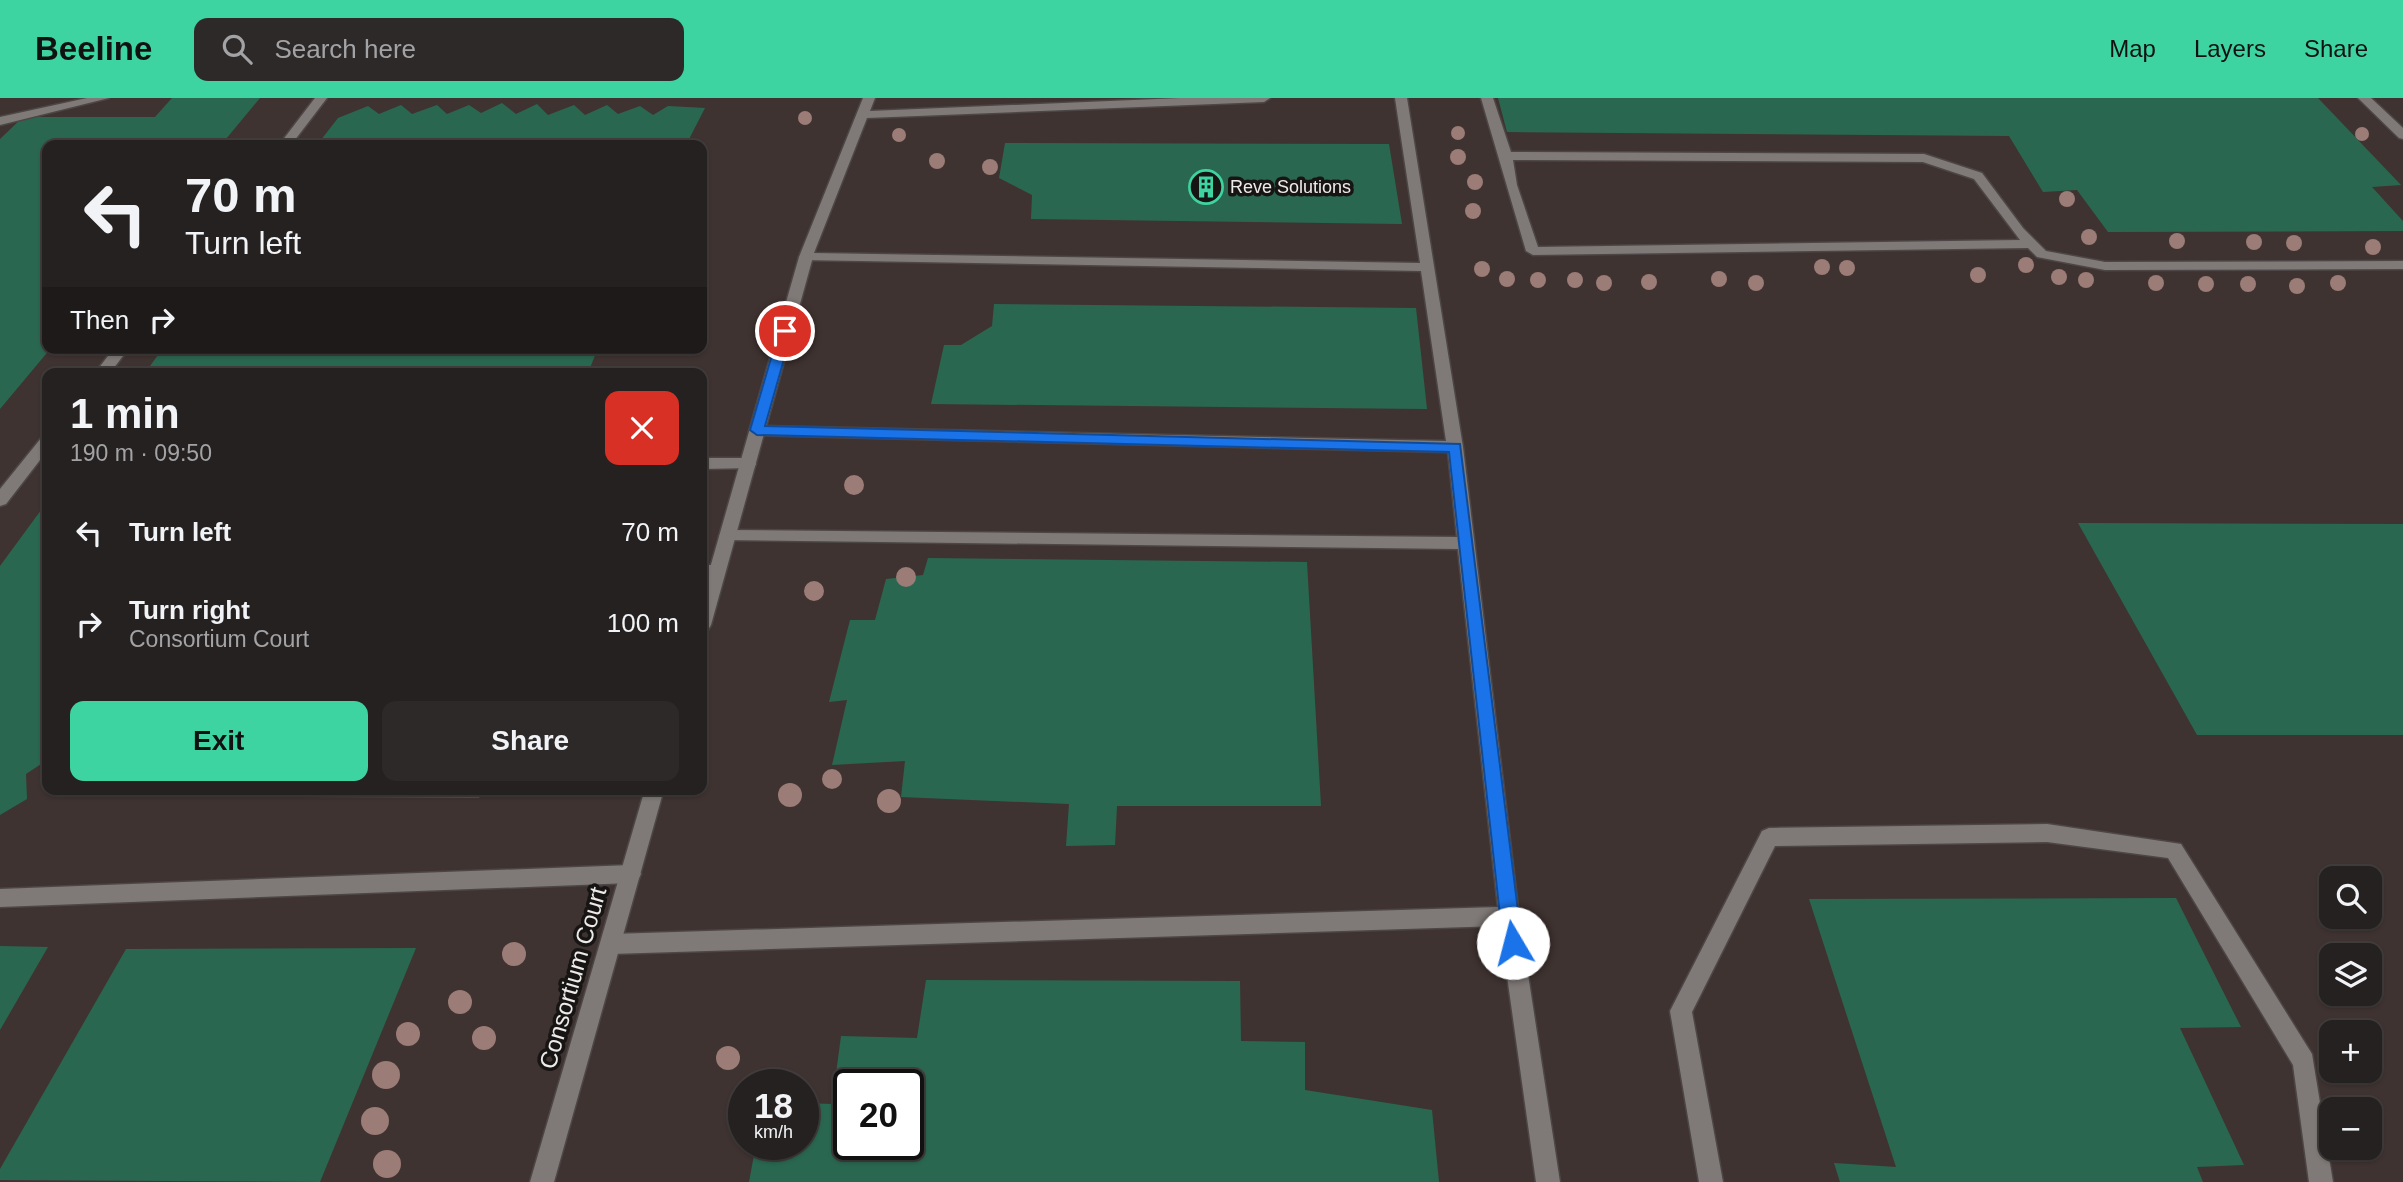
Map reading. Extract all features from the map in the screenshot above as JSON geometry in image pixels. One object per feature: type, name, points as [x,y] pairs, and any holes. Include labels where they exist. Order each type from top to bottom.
[{"type":"street","points":[[0,121],[103,98]]},
{"type":"street","points":[[289,140],[321,98]]},
{"type":"street","points":[[709,571],[727,536],[806,257],[869,98]]},
{"type":"street","points":[[862,115],[1264,98]]},
{"type":"street","points":[[1401,98],[1455,447],[1509,916],[1548,1182]]},
{"type":"street","points":[[1486,98],[1533,251],[2032,244]]},
{"type":"street","points":[[2364,98],[2403,135]]},
{"type":"street","points":[[1506,156],[1924,158],[1978,177],[2018,231],[2042,254],[2105,266],[2403,265]]},
{"type":"street","points":[[806,257],[1427,267]]},
{"type":"street","points":[[106,368],[117,354]]},
{"type":"street","points":[[757,430],[1455,447]]},
{"type":"street","points":[[0,499],[42,447]]},
{"type":"street","points":[[707,464],[748,464]]},
{"type":"street","points":[[727,536],[1468,543]]},
{"type":"street","name":"Consortium Court","points":[[542,1182],[653,795]]},
{"type":"street","points":[[1712,1182],[1681,1012],[1769,837],[2047,834],[2174,850],[2304,1062],[2321,1182]]},
{"type":"street","points":[[0,898],[631,874]]},
{"type":"street","points":[[611,944],[1509,916]]},
{"type":"shaded area","points":[[0,98],[2403,98],[2403,1182],[0,1182]]},
{"type":"building","points":[[172,98],[260,98],[225,140],[42,140],[42,354],[46,354],[0,409],[0,139],[23,117],[155,117]]},
{"type":"building","points":[[1498,98],[2318,98],[2401,185],[2372,187],[2403,221],[2403,231],[2108,232],[2077,190],[2043,192],[2009,136],[1507,132]]},
{"type":"building","points":[[502,103],[516,114],[537,104],[548,115],[574,105],[585,115],[607,105],[618,114],[640,106],[653,115],[668,106],[705,108],[689,140],[321,140],[338,118],[368,106],[379,114],[401,105],[412,114],[437,105],[447,114],[469,105],[481,113]]},
{"type":"building","name":"Reve Solutions","points":[[1005,143],[1389,144],[1402,224],[1031,219],[1032,195],[999,178]]},
{"type":"building","points":[[994,304],[1416,308],[1427,409],[931,404],[944,345],[961,345],[992,326]]},
{"type":"building","points":[[159,354],[596,354],[590,368],[149,368]]},
{"type":"building","points":[[42,509],[42,763],[26,774],[27,799],[0,815],[0,566]]},
{"type":"building","points":[[2078,523],[2403,524],[2403,735],[2197,735]]},
{"type":"building","points":[[928,558],[1307,562],[1321,806],[1117,806],[1115,845],[1066,846],[1069,804],[901,797],[905,761],[832,765],[847,700],[829,702],[850,620],[875,620],[886,579],[923,575]]},
{"type":"building","points":[[100,795],[480,795],[479,798]]},
{"type":"building","points":[[2176,898],[2241,1027],[2180,1028],[2244,1165],[2197,1167],[2203,1182],[1840,1182],[1834,1163],[1896,1167],[1809,899]]},
{"type":"building","points":[[0,946],[48,947],[0,1030]]},
{"type":"building","points":[[416,948],[320,1182],[0,1180],[0,1169],[126,949]]},
{"type":"building","points":[[926,980],[1240,981],[1241,1041],[1305,1042],[1305,1090],[1432,1110],[1439,1182],[749,1182],[753,1160],[819,1160],[819,1104],[832,1104],[833,1096],[833,1160],[924,1160],[924,1069],[837,1069],[841,1036],[917,1038]]},
{"type":"place","name":"Reve Solutions","points":[[1206,187]]},
{"type":"route","points":[[785,331],[757,430],[1455,447],[1513,943]]}]
